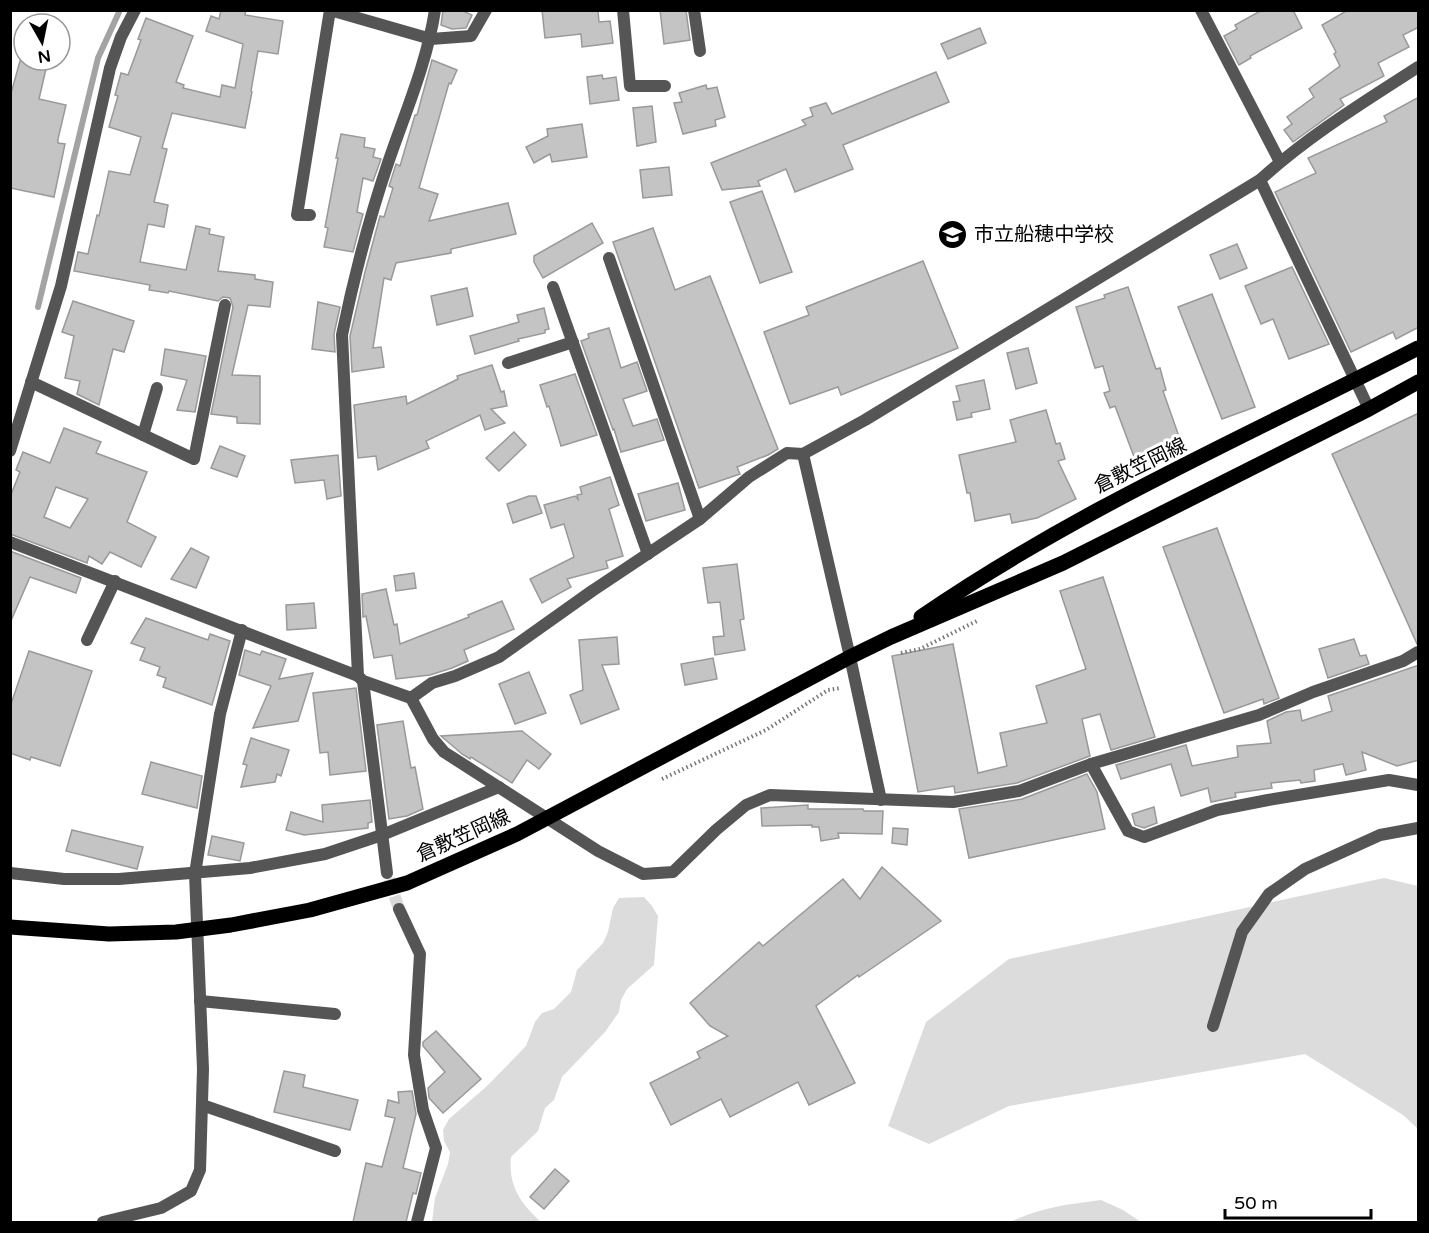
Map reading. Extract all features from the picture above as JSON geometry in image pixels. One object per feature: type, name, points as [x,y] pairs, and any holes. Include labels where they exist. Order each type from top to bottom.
[{"type":"main road","name":"倉敷笠岡線","points":[[891,637],[975,579],[1091,512],[1419,348]]},
{"type":"main road","name":"倉敷笠岡線","points":[[10,927],[109,934],[177,932],[231,925],[310,909],[407,883],[518,834],[850,657],[1063,563],[1370,409],[1419,382]]},
{"type":"street","points":[[10,451],[61,286],[110,68],[135,10]]},
{"type":"street","points":[[310,215],[297,215],[330,10],[430,39],[471,36],[486,10]]},
{"type":"street","points":[[387,873],[361,679],[342,335],[353,282],[379,191],[430,39],[435,10]]},
{"type":"street","points":[[623,10],[630,86],[665,86]]},
{"type":"street","points":[[694,10],[700,51]]},
{"type":"street","points":[[1201,10],[1280,162]]},
{"type":"street","points":[[411,698],[432,683],[499,657],[700,519],[749,477],[787,453],[803,454],[865,420],[1260,180],[1280,162],[1352,109],[1419,67]]},
{"type":"street","points":[[1260,180],[1370,409]]},
{"type":"street","points":[[609,258],[700,519]]},
{"type":"street","points":[[554,287],[648,554]]},
{"type":"street","points":[[32,382],[194,459],[225,306]]},
{"type":"street","points":[[508,363],[573,342]]},
{"type":"street","points":[[143,435],[157,388]]},
{"type":"street","points":[[803,454],[881,800]]},
{"type":"street","points":[[10,542],[242,630],[411,698],[433,739],[444,752],[598,851],[643,874],[673,872],[716,830],[746,806],[770,795],[953,802],[1019,791],[1091,764],[1259,715],[1313,692],[1403,661],[1419,652]]},
{"type":"street","points":[[87,640],[115,581]]},
{"type":"street","points":[[103,1222],[161,1208],[191,1191],[200,1170],[203,1069],[195,874],[220,714],[242,630]]},
{"type":"street","points":[[1091,764],[1128,831],[1144,837],[1217,810],[1268,800],[1389,780],[1419,785]]},
{"type":"street","points":[[10,873],[64,879],[119,879],[250,868],[325,854],[382,834],[499,787]]},
{"type":"street","points":[[1213,1026],[1242,932],[1269,894],[1305,869],[1380,835],[1419,828]]},
{"type":"street","points":[[399,909],[420,954],[414,1055],[423,1110],[436,1148],[417,1222]]},
{"type":"street","points":[[200,1001],[335,1014]]},
{"type":"street","points":[[202,1105],[335,1151]]},
{"type":"path","points":[[899,653],[920,649],[980,620]]},
{"type":"path","points":[[659,780],[766,730],[828,690],[844,688],[856,682]]},
{"type":"shaded area","points":[[1384,878],[1418,886],[1418,1129],[1403,1115],[1305,1054],[1009,1106],[929,1144],[888,1126],[926,1022],[1009,959]]},
{"type":"shaded area","points":[[644,897],[658,916],[654,965],[627,989],[621,1000],[619,1012],[605,1032],[562,1077],[554,1100],[545,1108],[538,1131],[511,1157],[512,1177],[517,1194],[541,1222],[432,1222],[435,1198],[448,1164],[450,1152],[444,1141],[443,1130],[449,1119],[487,1086],[526,1046],[535,1022],[542,1013],[554,1009],[571,992],[577,970],[603,943],[613,908],[619,898]]},
{"type":"shaded area","points":[[1101,1200],[1123,1210],[1141,1222],[1010,1222],[1043,1210]]},
{"type":"building","points":[[221,10],[246,10],[245,15],[283,21],[278,54],[258,51],[245,128],[172,113],[162,148],[167,149],[154,202],[168,205],[164,227],[148,224],[140,262],[186,270],[196,226],[210,229],[209,234],[224,237],[218,271],[255,275],[255,279],[273,282],[270,307],[248,305],[232,375],[260,376],[260,424],[237,423],[237,417],[211,414],[233,307],[230,298],[223,297],[218,301],[169,291],[168,293],[149,290],[150,285],[74,271],[78,252],[88,254],[109,171],[130,175],[141,137],[109,127],[118,96],[115,95],[121,73],[128,75],[141,40],[138,39],[146,18],[193,36],[176,82],[184,85],[183,88],[220,97],[222,85],[235,88],[243,44],[206,31],[211,16],[219,19]]},
{"type":"building","points":[[443,10],[461,10],[472,15],[466,28],[452,29],[441,25]]},
{"type":"building","points":[[542,10],[598,10],[599,22],[610,21],[613,43],[582,47],[581,34],[545,38]]},
{"type":"building","points":[[660,10],[686,10],[690,40],[664,44]]},
{"type":"building","points":[[1262,10],[1293,10],[1302,28],[1250,56],[1251,58],[1239,65],[1224,36],[1237,29],[1235,25]]},
{"type":"building","points":[[1348,10],[1419,10],[1419,27],[1403,35],[1409,47],[1378,63],[1384,76],[1340,99],[1344,105],[1293,142],[1284,130],[1292,124],[1287,117],[1314,97],[1309,89],[1340,66],[1334,54],[1336,52],[1322,25]]},
{"type":"building","points":[[980,28],[986,43],[948,59],[941,44]]},
{"type":"building","points":[[432,60],[457,70],[451,84],[449,83],[419,188],[438,194],[429,221],[508,203],[516,234],[451,249],[451,253],[396,263],[391,280],[384,278],[373,348],[381,347],[384,367],[352,372],[350,336],[365,272],[380,216],[384,217],[393,188],[389,186],[396,164],[400,166]]},
{"type":"building","points":[[17,72],[45,72],[39,99],[66,105],[58,139],[58,143],[65,144],[54,197],[10,188],[10,97]]},
{"type":"building","points":[[936,72],[949,102],[843,145],[853,169],[795,192],[786,169],[758,181],[760,186],[722,190],[711,163],[806,125],[802,120],[813,116],[810,108],[826,103],[832,114]]},
{"type":"building","points":[[602,75],[603,79],[616,77],[619,100],[590,104],[587,77]]},
{"type":"building","points":[[706,85],[707,89],[717,87],[725,117],[715,120],[716,126],[683,134],[674,103],[682,102],[679,93]]},
{"type":"building","points":[[1419,97],[1419,327],[1396,339],[1393,332],[1351,352],[1275,192],[1316,173],[1308,158],[1387,122],[1384,116]]},
{"type":"building","points":[[652,106],[656,142],[637,146],[633,108]]},
{"type":"building","points":[[582,124],[587,157],[552,162],[550,154],[534,163],[526,147],[548,136],[547,129]]},
{"type":"building","points":[[341,134],[365,138],[364,147],[375,149],[373,157],[381,159],[373,181],[363,178],[357,212],[363,214],[353,252],[324,247],[328,228],[325,227]]},
{"type":"building","points":[[669,167],[672,195],[643,198],[640,170]]},
{"type":"building","points":[[762,191],[792,272],[760,283],[730,202]]},
{"type":"building","points":[[592,223],[603,243],[543,278],[534,262],[534,256]]},
{"type":"building","points":[[653,228],[675,290],[710,276],[778,449],[737,467],[740,474],[699,488],[613,242]]},
{"type":"building","points":[[1237,244],[1247,268],[1220,279],[1210,255]]},
{"type":"building","points":[[923,261],[958,348],[841,395],[838,387],[790,404],[764,332],[809,315],[806,307]]},
{"type":"building","points":[[1292,267],[1329,344],[1289,359],[1273,319],[1261,324],[1245,286]]},
{"type":"building","points":[[1128,287],[1156,369],[1160,368],[1166,390],[1163,391],[1182,445],[1136,462],[1115,406],[1110,408],[1104,393],[1110,391],[1103,366],[1095,368],[1076,307],[1105,298],[1104,295]]},
{"type":"building","points":[[467,288],[473,316],[437,325],[431,296]]},
{"type":"building","points":[[1212,294],[1255,407],[1222,419],[1178,307]]},
{"type":"building","points":[[73,301],[134,321],[124,352],[113,349],[99,405],[77,394],[80,381],[65,378],[74,336],[62,332]]},
{"type":"building","points":[[318,302],[340,307],[334,334],[335,352],[312,349]]},
{"type":"building","points":[[544,308],[549,329],[545,330],[545,333],[518,339],[519,341],[475,354],[470,336],[519,322],[517,315]]},
{"type":"building","points":[[609,328],[621,368],[637,362],[647,391],[623,399],[633,426],[657,419],[664,440],[621,452],[581,341],[589,338],[588,334]]},
{"type":"building","points":[[1028,348],[1037,383],[1016,389],[1007,353]]},
{"type":"building","points":[[165,349],[206,356],[195,412],[177,410],[187,380],[161,375]]},
{"type":"building","points":[[492,365],[501,392],[504,391],[507,406],[491,409],[505,423],[485,430],[480,415],[426,441],[429,448],[378,470],[376,456],[358,458],[354,405],[406,396],[407,404],[458,379],[457,376]]},
{"type":"building","points":[[575,374],[597,435],[561,446],[540,385]]},
{"type":"building","points":[[984,380],[990,409],[971,413],[972,417],[957,420],[953,402],[960,401],[956,386]]},
{"type":"building","points":[[1046,410],[1056,444],[1060,443],[1065,459],[1058,461],[1076,499],[1037,518],[1012,523],[1010,514],[975,521],[959,455],[1016,442],[1010,420]]},
{"type":"building","points":[[1419,413],[1419,644],[1417,644],[1332,454]]},
{"type":"building","points":[[64,428],[101,442],[96,453],[147,472],[127,522],[156,537],[141,567],[110,552],[102,564],[89,556],[87,563],[10,534],[10,497],[20,472],[16,470],[23,452],[50,463]],"holes":[[[56,487],[88,499],[70,528],[44,517]]]},
{"type":"building","points":[[514,432],[526,445],[499,471],[486,458]]},
{"type":"building","points":[[220,446],[245,456],[237,477],[211,468]]},
{"type":"building","points":[[338,455],[341,496],[327,499],[324,480],[295,483],[291,460]]},
{"type":"building","points":[[610,477],[619,505],[609,509],[623,556],[606,561],[608,568],[567,579],[571,587],[542,603],[530,579],[574,557],[564,524],[551,528],[544,505],[575,496],[578,499],[577,495],[582,494],[580,487]]},
{"type":"building","points":[[678,483],[685,510],[646,521],[638,494]]},
{"type":"building","points":[[529,496],[536,496],[542,513],[513,523],[507,504]]},
{"type":"building","points":[[1217,528],[1279,698],[1264,704],[1263,699],[1224,713],[1163,547]]},
{"type":"building","points":[[191,548],[209,557],[196,588],[171,579]]},
{"type":"building","points":[[10,551],[81,578],[76,593],[30,577],[10,623]]},
{"type":"building","points":[[737,564],[744,619],[740,620],[745,650],[715,655],[713,637],[724,636],[720,602],[708,603],[703,568]]},
{"type":"building","points":[[414,573],[416,588],[396,591],[394,576]]},
{"type":"building","points":[[1103,577],[1155,737],[1111,750],[1100,714],[1082,719],[1090,756],[1017,783],[955,793],[954,786],[918,792],[892,656],[953,644],[978,773],[1007,766],[1000,733],[1047,723],[1036,686],[1086,669],[1060,591]]},
{"type":"building","points":[[386,589],[394,625],[397,624],[400,644],[469,617],[468,615],[502,601],[514,629],[464,650],[468,661],[452,668],[430,675],[396,679],[392,655],[374,658],[366,616],[363,617],[362,594]]},
{"type":"building","points":[[314,603],[316,628],[287,630],[286,605]]},
{"type":"building","points":[[146,618],[208,640],[210,634],[230,641],[212,705],[163,687],[166,678],[157,675],[160,667],[140,660],[145,648],[131,643]]},
{"type":"building","points":[[617,637],[619,664],[602,665],[619,709],[581,724],[570,695],[583,690],[579,640]]},
{"type":"building","points":[[1354,639],[1360,656],[1366,655],[1369,664],[1328,678],[1319,649]]},
{"type":"building","points":[[245,650],[260,655],[262,651],[286,659],[279,679],[313,673],[298,721],[253,728],[271,686],[239,675]]},
{"type":"building","points":[[29,651],[92,671],[60,766],[10,753],[10,707]]},
{"type":"building","points":[[713,658],[717,679],[685,685],[681,664]]},
{"type":"building","points":[[1419,665],[1419,760],[1397,766],[1362,752],[1366,770],[1346,775],[1343,764],[1314,770],[1315,781],[1271,783],[1272,788],[1235,793],[1236,797],[1211,802],[1208,788],[1181,796],[1171,764],[1121,779],[1116,765],[1186,745],[1192,766],[1238,757],[1237,746],[1271,743],[1267,721],[1286,712],[1300,710],[1302,721],[1332,711],[1328,696]]},
{"type":"building","points":[[529,672],[546,713],[515,724],[499,684]]},
{"type":"building","points":[[356,688],[366,771],[330,775],[328,752],[320,753],[313,693]]},
{"type":"building","points":[[403,721],[411,768],[415,767],[423,809],[407,816],[389,819],[377,725]]},
{"type":"building","points":[[522,731],[551,754],[539,769],[527,760],[512,783],[471,757],[470,759],[462,754],[441,736]]},
{"type":"building","points":[[251,738],[289,750],[281,776],[277,774],[275,782],[241,787],[247,765],[243,764]]},
{"type":"building","points":[[151,762],[202,776],[197,808],[142,794]]},
{"type":"building","points":[[1087,774],[1097,792],[1105,829],[969,858],[959,809],[1022,799]]},
{"type":"building","points":[[370,800],[372,822],[368,823],[368,828],[304,835],[286,830],[291,812],[323,822],[322,805]]},
{"type":"building","points":[[808,805],[808,809],[883,811],[882,834],[838,833],[839,838],[821,841],[819,827],[812,827],[812,825],[762,826],[761,808]]},
{"type":"building","points":[[1154,807],[1157,823],[1144,828],[1135,825],[1132,814]]},
{"type":"building","points":[[893,828],[908,829],[907,845],[892,843]]},
{"type":"building","points":[[72,830],[143,847],[137,869],[66,851]]},
{"type":"building","points":[[212,836],[244,843],[240,861],[208,855]]},
{"type":"building","points":[[882,867],[941,921],[859,977],[858,975],[816,1006],[855,1083],[809,1105],[798,1082],[730,1117],[721,1099],[671,1125],[650,1083],[700,1058],[697,1052],[728,1036],[710,1026],[690,1003],[759,942],[763,946],[843,879],[860,899]]},
{"type":"building","points":[[436,1031],[481,1079],[443,1113],[429,1098],[428,1088],[445,1072],[423,1046],[423,1042]]},
{"type":"building","points":[[284,1071],[305,1075],[303,1087],[358,1100],[350,1130],[274,1112]]},
{"type":"building","points":[[412,1091],[416,1114],[403,1168],[421,1173],[406,1222],[353,1222],[366,1163],[382,1167],[395,1118],[385,1116],[388,1100],[399,1103],[398,1092]]},
{"type":"building","points":[[555,1169],[569,1181],[544,1209],[530,1197]]},
{"type":"waterway","points":[[38,307],[98,58],[120,10]]},
{"type":"tunnel","points":[[389,879],[399,909]]},
{"type":"place","name":"市立船穂中学校","points":[[953,234]]}]
